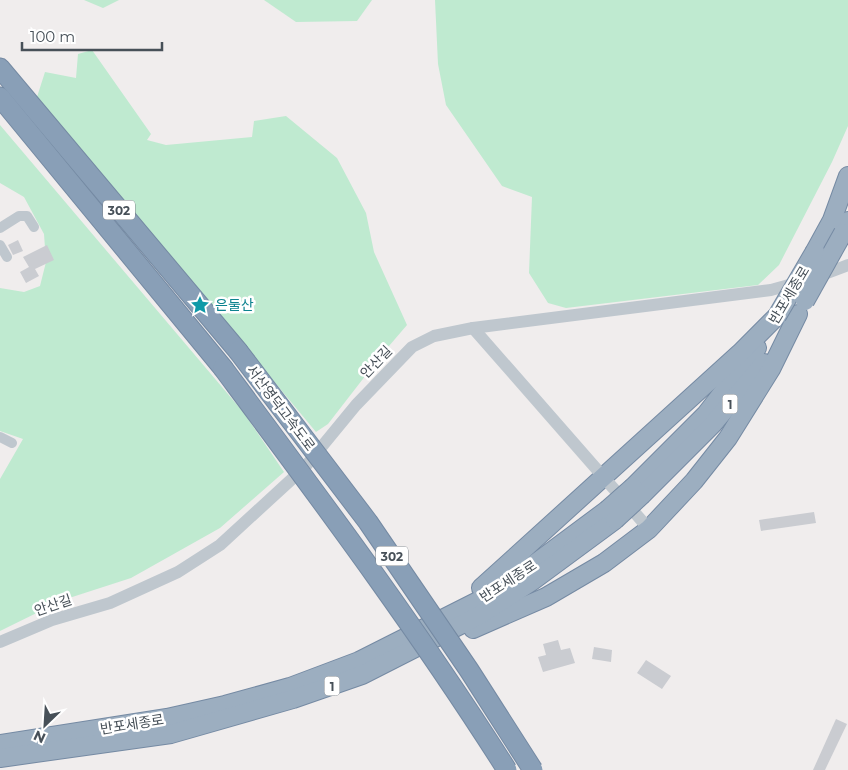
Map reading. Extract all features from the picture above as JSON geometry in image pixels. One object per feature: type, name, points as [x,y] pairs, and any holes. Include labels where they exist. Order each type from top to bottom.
[{"type":"highway","name":"서산영덕고속도로","points":[[0,68],[238,351],[368,522],[469,670],[533,770]]},
{"type":"highway","name":"서산영덕고속도로","points":[[0,98],[223,368],[356,547],[453,685],[507,770]]},
{"type":"highway","name":"반포세종로","points":[[638,491],[706,414],[752,356],[832,220],[848,176]]},
{"type":"highway","name":"반포세종로","points":[[4,755],[170,734],[294,699],[362,675],[611,515],[713,424],[764,363],[801,307],[846,227]]},
{"type":"highway","points":[[424,636],[483,625],[546,597],[604,562],[649,529],[694,481],[728,438],[771,369],[801,307]]},
{"type":"highway","points":[[424,636],[490,581],[740,353],[777,316]]},
{"type":"street","points":[[0,228],[19,216],[27,216],[34,227]]},
{"type":"street","points":[[0,245],[7,257]]},
{"type":"street","name":"안산길","points":[[0,642],[52,620],[110,603],[178,572],[220,545],[305,467],[368,392],[412,347],[434,336],[473,328],[771,290],[814,278],[848,265]]},
{"type":"street","points":[[473,328],[649,529]]},
{"type":"street","points":[[0,436],[12,443]]},
{"type":"green space","points":[[84,0],[119,0],[103,8]]},
{"type":"green space","points":[[264,0],[372,0],[357,21],[296,22]]},
{"type":"green space","points":[[435,0],[848,0],[848,126],[832,162],[779,265],[758,285],[566,308],[548,303],[529,273],[532,197],[502,186],[446,105],[438,64]]},
{"type":"green space","points":[[92,50],[151,134],[147,140],[166,145],[252,137],[254,121],[286,116],[337,158],[366,213],[374,252],[407,325],[328,424],[316,432],[37,97],[45,72],[76,78],[78,54]]},
{"type":"green space","points":[[0,125],[244,413],[284,472],[220,528],[131,578],[63,600],[0,631],[0,479],[23,439],[0,431],[0,288],[24,292],[40,286],[46,262],[44,234],[24,197],[0,183]]},
{"type":"building","points":[[18,240],[23,251],[13,255],[8,245]]},
{"type":"building","points":[[47,245],[54,260],[35,269],[39,276],[26,283],[20,272],[29,267],[23,257]]},
{"type":"building","points":[[814,512],[816,523],[761,531],[759,520]]},
{"type":"building","points":[[558,640],[561,650],[570,648],[575,663],[543,672],[538,657],[546,655],[543,644]]},
{"type":"building","points":[[594,647],[612,650],[611,662],[592,659]]},
{"type":"building","points":[[646,660],[671,676],[662,689],[637,673]]},
{"type":"building","points":[[836,719],[847,724],[825,770],[813,770]]},
{"type":"place","name":"은둘산","points":[[200,305]]}]
